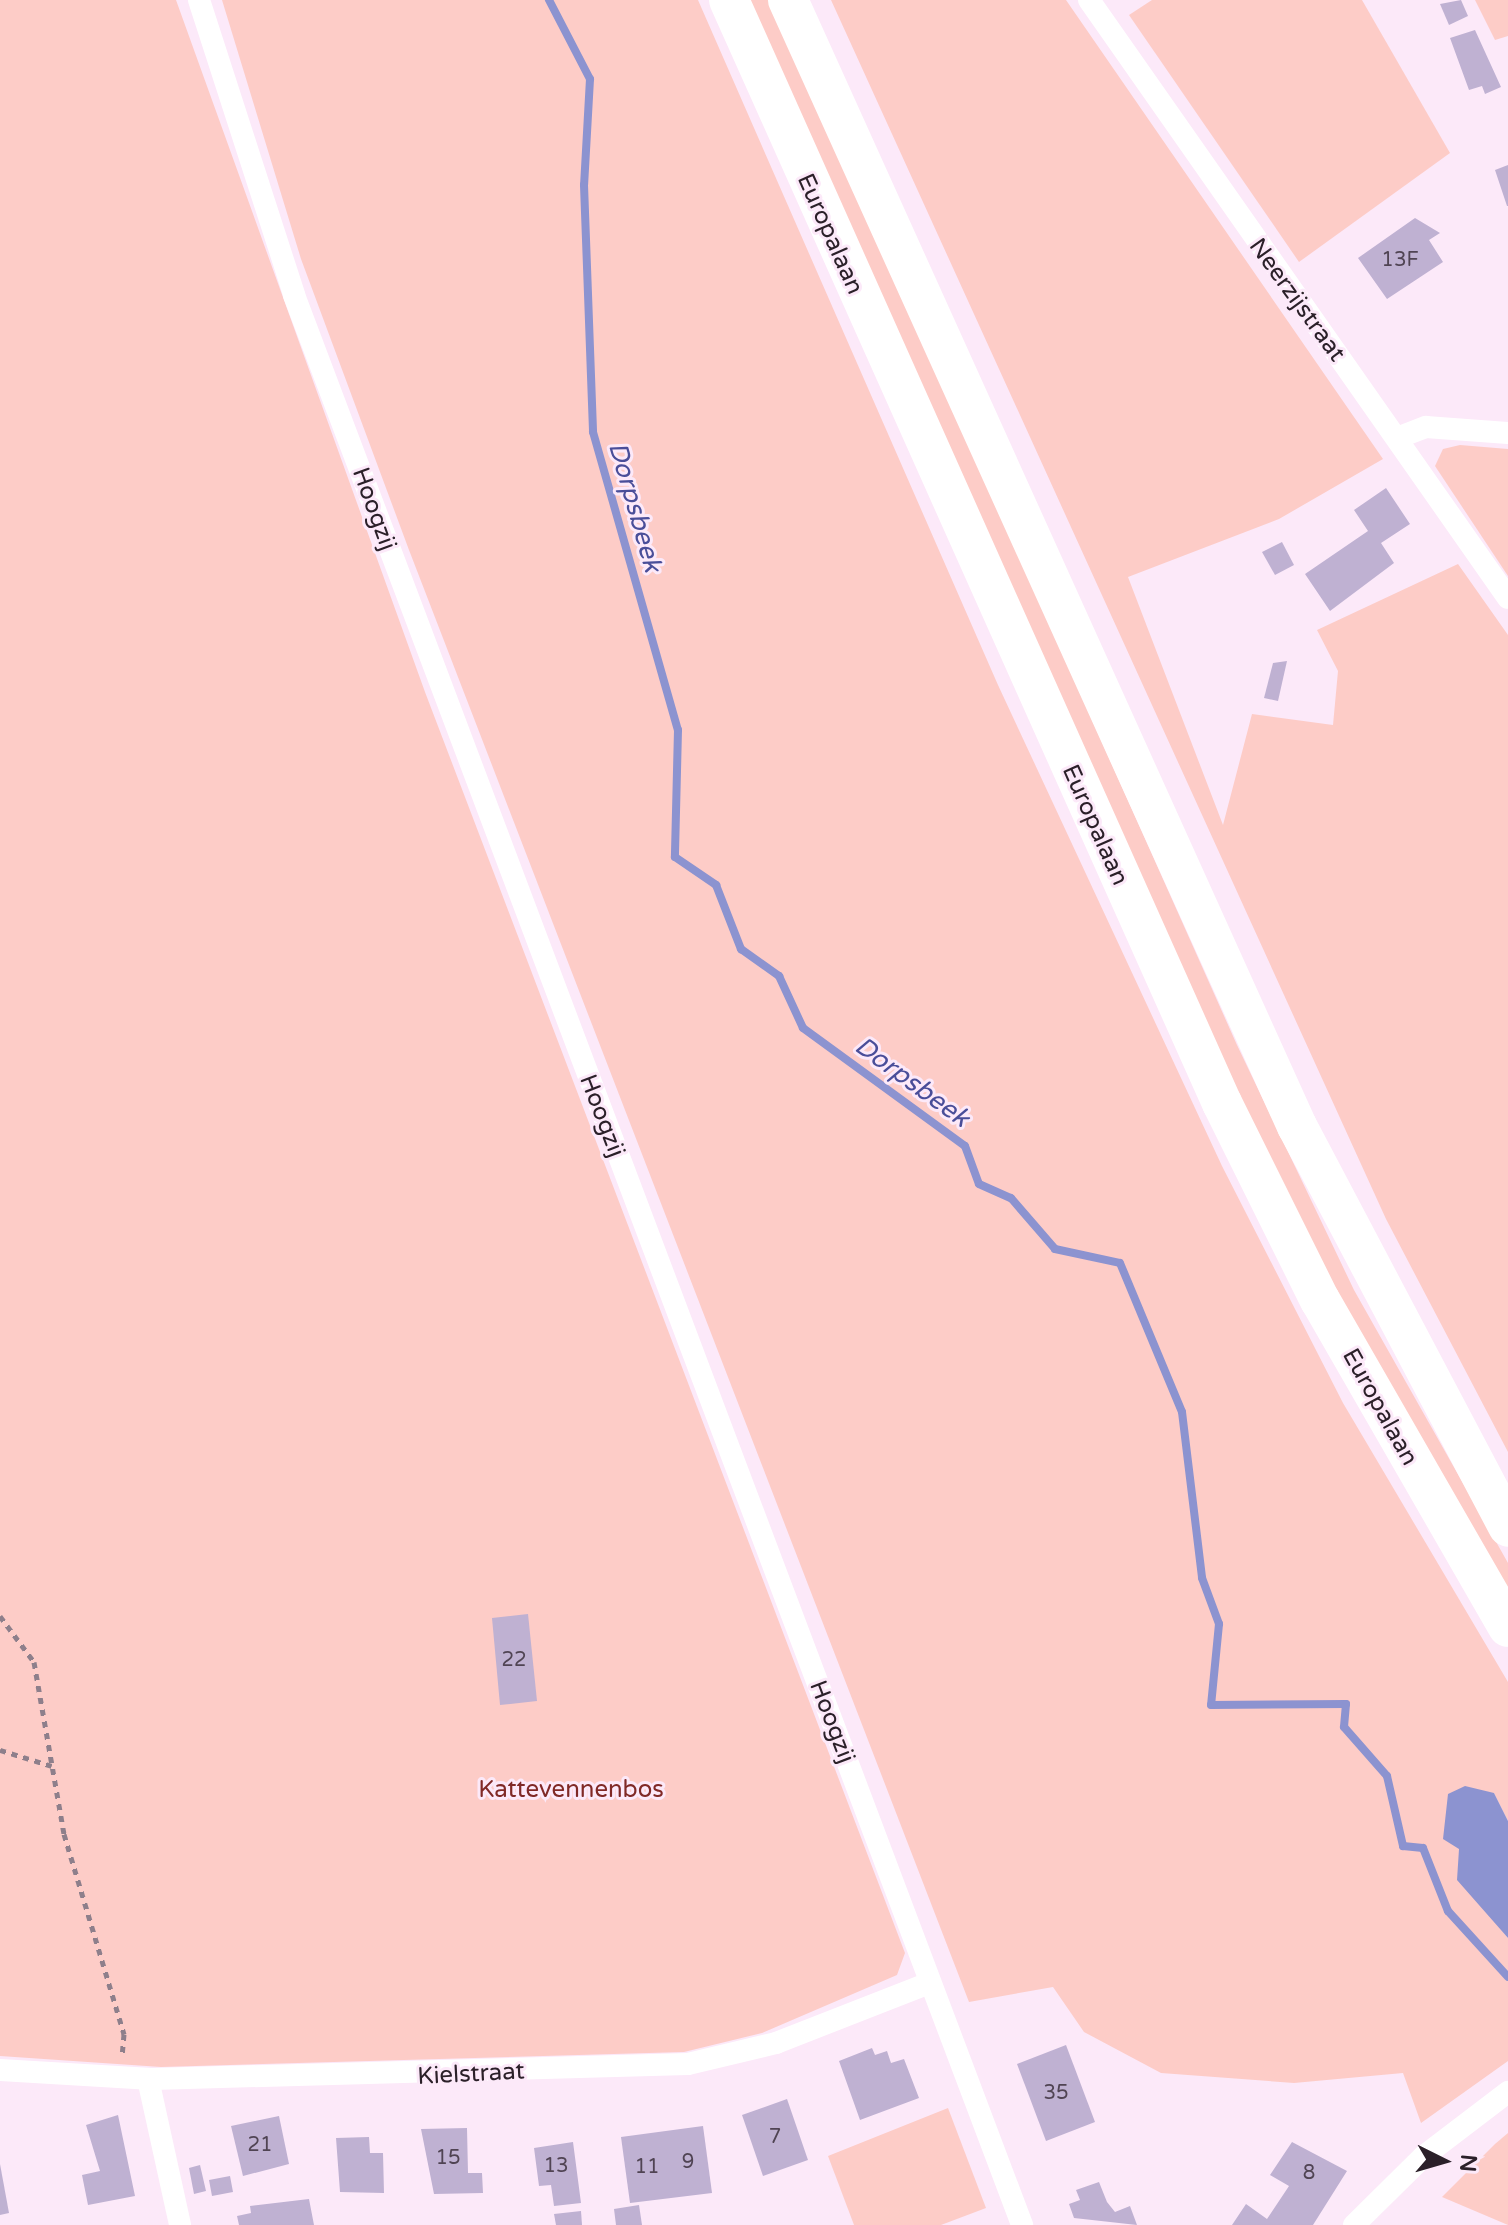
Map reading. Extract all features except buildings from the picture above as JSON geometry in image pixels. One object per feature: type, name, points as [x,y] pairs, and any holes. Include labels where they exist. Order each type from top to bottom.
[{"type":"highway","name":"Europalaan","points":[[729,0],[1222,1103],[1320,1300],[1508,1627]]},
{"type":"highway","points":[[788,0],[1297,1126],[1508,1527]]},
{"type":"street","name":"Hoogzij","points":[[199,0],[294,295],[1022,2225]]},
{"type":"street","name":"Neerzijstraat","points":[[1089,0],[1508,598]]},
{"type":"street","points":[[1397,438],[1426,427],[1508,433]]},
{"type":"street","name":"Kielstraat","points":[[0,2070],[148,2079],[688,2064],[776,2043],[929,1983]]},
{"type":"street","points":[[148,2079],[180,2225]]},
{"type":"street","points":[[1354,2225],[1424,2156],[1508,2092]]},
{"type":"path","points":[[0,1616],[34,1662],[64,1834],[124,2034],[122,2061]]},
{"type":"path","points":[[0,1750],[52,1766]]},
{"type":"green space","name":"Kattevennenbos","points":[[0,0],[176,0],[425,692],[905,1953],[897,1975],[762,2033],[684,2052],[161,2067],[0,2056]]},
{"type":"green space","points":[[222,0],[698,0],[998,685],[1222,1166],[1343,1403],[1508,1682],[1508,1821],[1494,1793],[1459,1849],[1484,1909],[1508,1938],[1508,2061],[1421,2123],[1403,2073],[1294,2083],[1161,2073],[1084,2032],[1053,1987],[969,2002],[409,550],[301,259]]},
{"type":"green space","points":[[749,0],[771,0],[1237,1045],[1354,1290],[1508,1563],[1508,1594],[1337,1293],[1208,1036]]},
{"type":"green space","points":[[831,0],[1066,0],[1383,459],[1279,519],[1128,577],[1223,825],[1252,714],[1333,725],[1338,671],[1317,630],[1458,564],[1508,635],[1508,1452],[1386,1219]]},
{"type":"green space","points":[[1152,0],[1362,0],[1450,153],[1299,262],[1129,15]]},
{"type":"green space","points":[[1475,0],[1508,0],[1508,36],[1495,40]]},
{"type":"green space","points":[[1460,445],[1508,449],[1508,576],[1435,466],[1443,449]]},
{"type":"green space","points":[[948,2108],[986,2208],[941,2225],[854,2225],[828,2156]]},
{"type":"green space","points":[[1508,2133],[1508,2225],[1442,2197]]},
{"type":"water","points":[[1465,1786],[1494,1793],[1508,1821],[1508,1938],[1457,1880],[1459,1849],[1443,1839],[1448,1794]]},
{"type":"waterway","name":"Dorpsbeek","points":[[549,0],[590,79],[584,185],[593,432],[678,730],[675,857],[716,885],[741,949],[779,976],[803,1028],[965,1146],[979,1184],[1011,1198],[1055,1249],[1120,1263],[1182,1412],[1202,1578],[1219,1624],[1211,1705],[1346,1704],[1344,1727],[1387,1776],[1403,1846],[1423,1848],[1448,1911],[1508,1977]]}]
